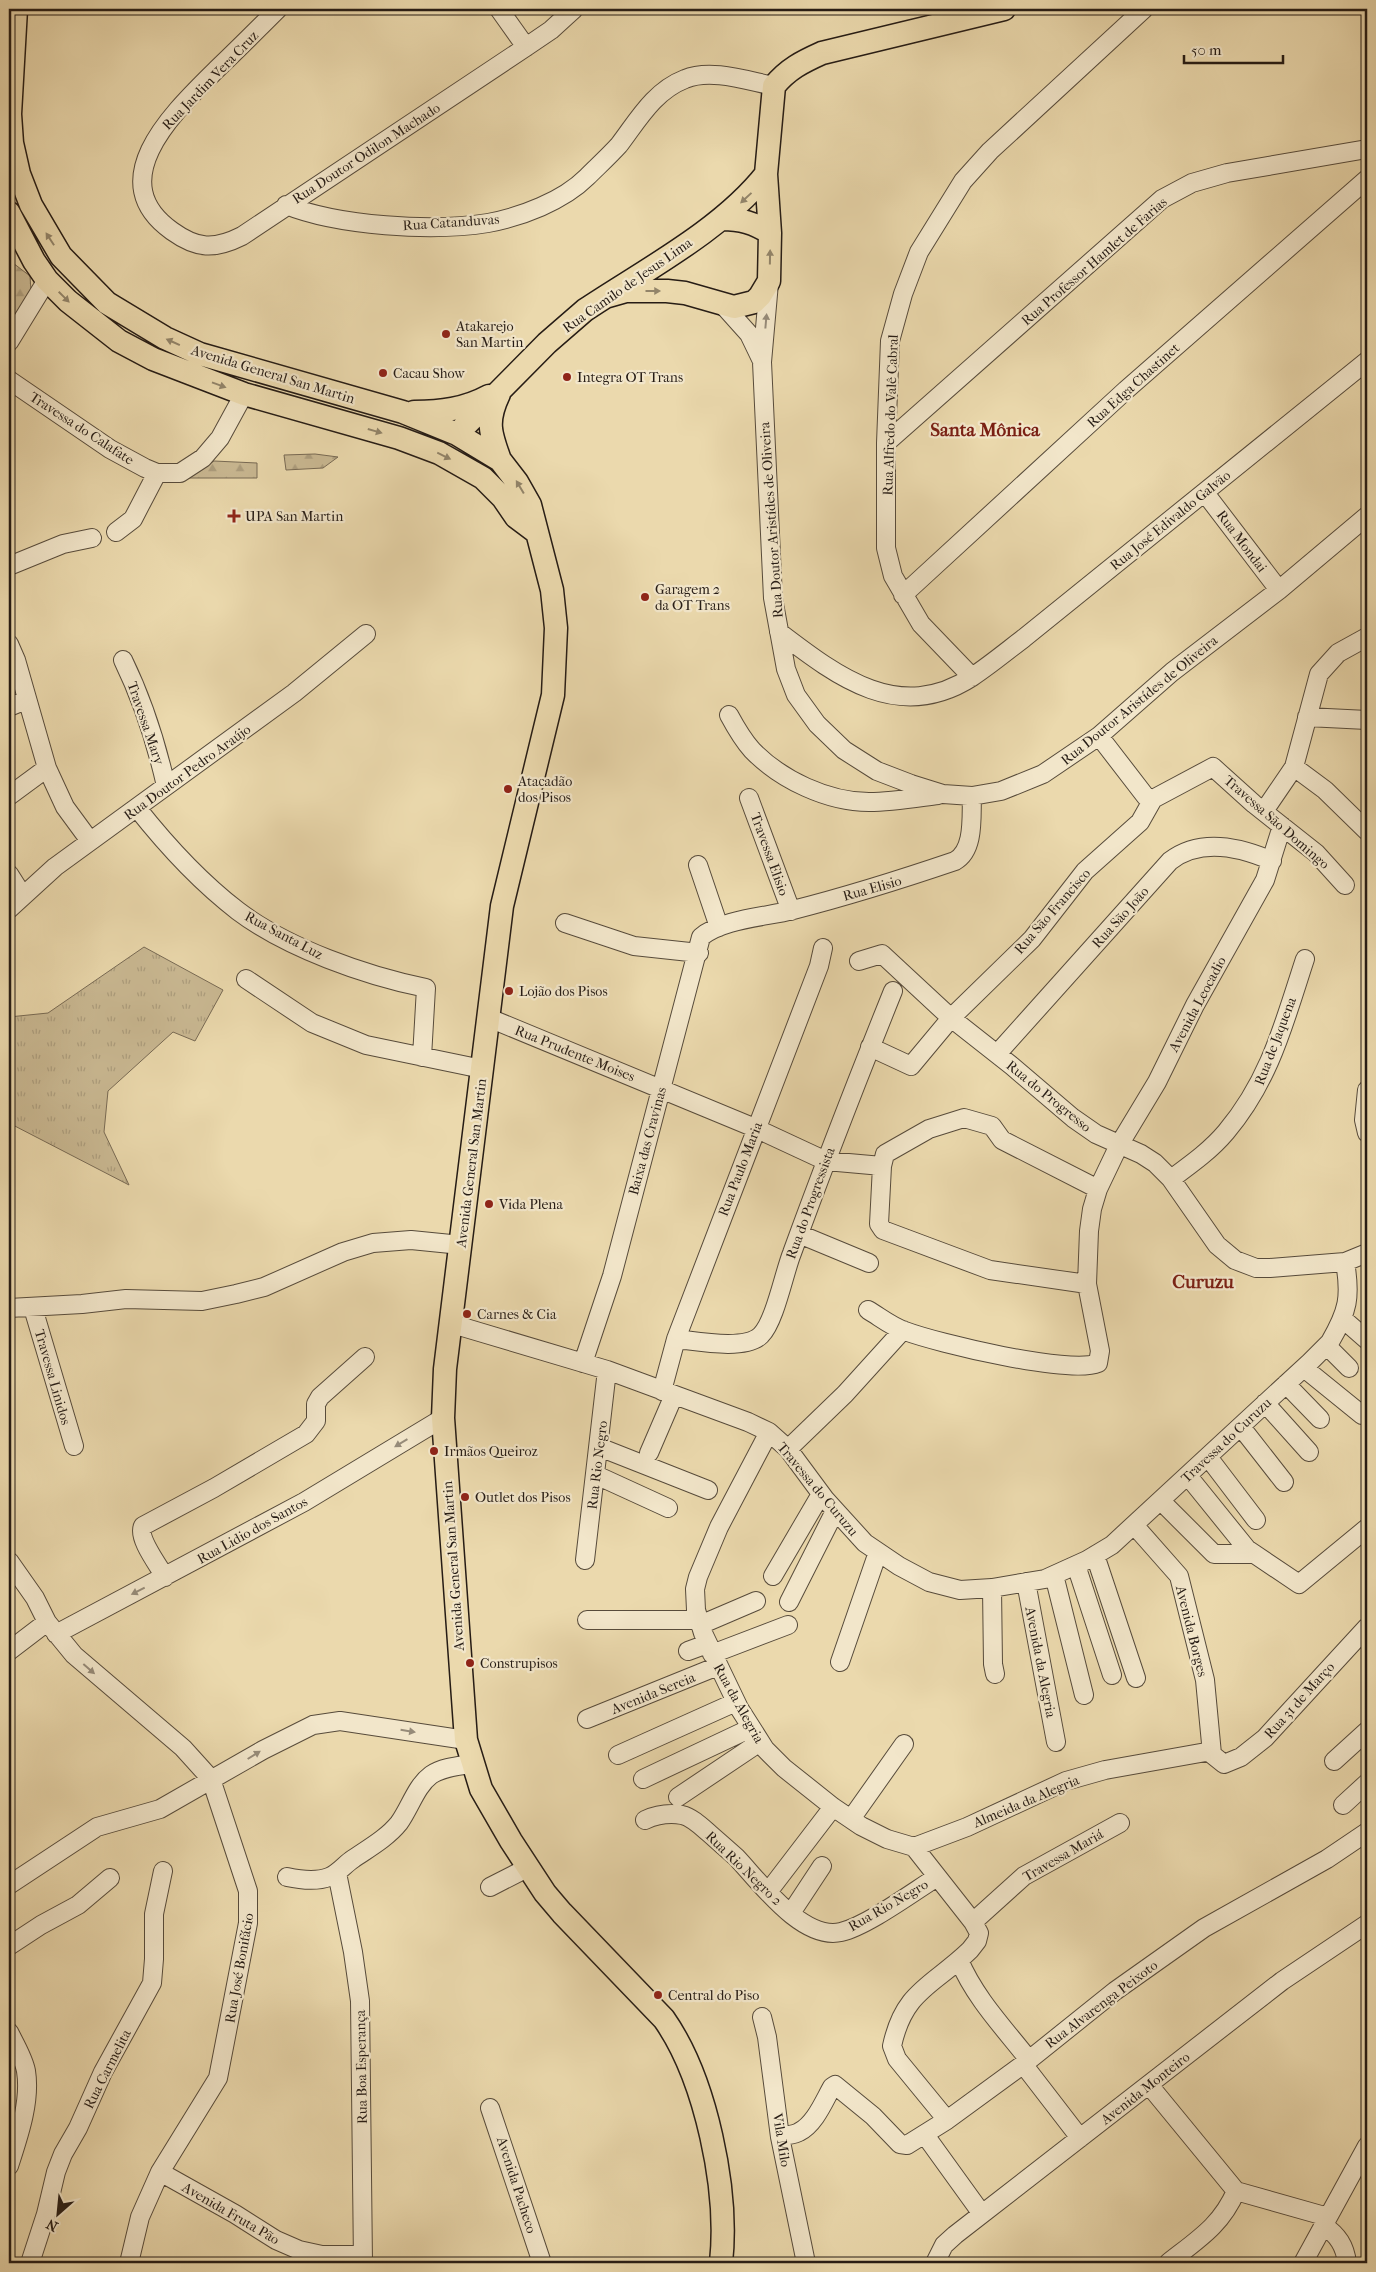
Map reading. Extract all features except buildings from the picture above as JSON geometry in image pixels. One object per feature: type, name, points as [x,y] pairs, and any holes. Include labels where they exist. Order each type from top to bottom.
[{"type":"main road","name":"Avenida General San Martin","points":[[16,9],[10,114],[12,143],[18,174],[44,230],[67,262],[107,303],[165,338],[200,354],[403,412],[457,434],[500,460],[518,482],[530,504],[536,532],[543,548],[552,590],[556,628],[553,695],[502,906],[461,1244],[449,1323],[443,1418],[466,1740],[481,1789],[529,1867],[562,1913],[664,2019],[677,2038],[698,2088],[711,2137],[721,2204],[720,2263]]},
{"type":"main road","points":[[774,86],[796,65],[822,53],[1004,9]]},
{"type":"main road","name":"Rua Doutor Aristídes de Oliveira","points":[[769,281],[770,233],[766,174],[774,86]]},
{"type":"main road","points":[[722,219],[753,191],[766,174]]},
{"type":"main road","name":"Avenida General San Martin","points":[[9,213],[34,261],[47,280],[68,301],[119,341],[153,360],[244,394],[399,438],[439,453],[482,478],[503,498],[516,517],[536,532]]},
{"type":"main road","points":[[722,219],[740,219],[757,225],[770,233]]},
{"type":"main road","name":"Rua Camilo de Jesus Lima","points":[[457,434],[565,327],[605,297],[722,219]]},
{"type":"main road","points":[[605,297],[626,291],[667,291],[707,298],[723,305],[743,306],[754,302],[769,281]]},
{"type":"main road","points":[[403,412],[439,412],[462,408],[501,390]]},
{"type":"main road","points":[[500,460],[491,436],[490,425],[491,411],[501,390]]},
{"type":"main road","points":[[399,438],[457,434]]},
{"type":"street","name":"Rua Jardim Vera Cruz","points":[[152,212],[144,196],[142,179],[152,144],[180,106],[278,9]]},
{"type":"street","points":[[499,9],[526,47]]},
{"type":"street","name":"Rua Doutor Odilon Machado","points":[[152,212],[168,228],[182,238],[198,245],[214,247],[242,236],[551,30],[574,9]]},
{"type":"street","name":"Rua Alfredo do Valê Cabral","points":[[972,677],[921,624],[893,576],[886,548],[886,442],[890,341],[903,294],[919,252],[942,212],[963,181],[990,152],[1144,9]]},
{"type":"street","name":"Rua Catanduvas","points":[[286,205],[318,216],[392,226],[478,224],[512,217],[548,202],[584,180],[617,146],[650,102],[672,85],[686,78],[710,75],[774,86]]},
{"type":"street","name":"Rua Professor Hamlet de Farias","points":[[886,442],[1162,199],[1192,183],[1226,173],[1367,149]]},
{"type":"street","name":"Rua Edga Chastinet","points":[[903,595],[1126,390],[1367,179]]},
{"type":"street","points":[[9,342],[47,280]]},
{"type":"street","name":"Rua Doutor Aristídes de Oliveira","points":[[769,281],[762,362],[773,598],[786,669],[796,695],[817,724],[844,750],[877,771],[943,794],[972,796],[1001,791],[1043,774],[1099,736],[1172,672],[1278,590],[1367,516]]},
{"type":"street","name":"Rua Doutor Aristídes de Oliveira","points":[[723,305],[749,334],[762,362]]},
{"type":"street","name":"Rua José Edivaldo Galvão","points":[[779,632],[818,662],[855,683],[879,693],[913,697],[943,692],[972,677],[1205,493],[1367,361]]},
{"type":"street","name":"Travessa do Calafate","points":[[9,380],[110,449],[157,473]]},
{"type":"street","points":[[116,532],[133,519],[157,473],[180,473],[203,458],[220,438],[244,394]]},
{"type":"street","name":"Rua Mondai","points":[[1205,493],[1278,590]]},
{"type":"street","points":[[9,566],[63,544],[92,538]]},
{"type":"street","name":"Rua Doutor Pedro Araújo","points":[[9,909],[55,867],[294,693],[366,634]]},
{"type":"street","points":[[1264,812],[1294,767],[1318,674],[1338,653],[1367,637]]},
{"type":"street","points":[[9,644],[16,660],[47,768],[65,807],[90,841]]},
{"type":"street","name":"Travessa Mary","points":[[123,660],[142,701],[166,786]]},
{"type":"street","points":[[9,707],[26,700]]},
{"type":"street","points":[[728,716],[740,736],[766,762],[786,776],[830,796],[868,802],[897,801],[943,794]]},
{"type":"street","points":[[1307,717],[1367,720]]},
{"type":"street","points":[[1099,736],[1146,797],[1153,799]]},
{"type":"street","name":"Travessa Sāo Domingo","points":[[1153,799],[1213,767],[1264,812],[1316,853],[1345,885]]},
{"type":"street","points":[[1294,767],[1325,790],[1367,831]]},
{"type":"street","points":[[9,796],[47,768]]},
{"type":"street","name":"Rua Elisio","points":[[712,931],[887,884],[955,861],[962,857],[969,841],[972,796]]},
{"type":"street","name":"Travessa Elisio","points":[[749,798],[791,910]]},
{"type":"street","name":"Rua São Francisco","points":[[870,1047],[911,1066],[951,1018],[1032,939],[1085,871],[1140,822],[1153,799]]},
{"type":"street","name":"Rua Santa Luz","points":[[138,808],[172,850],[198,876],[238,910],[258,924],[331,960],[426,988],[422,1058]]},
{"type":"street","name":"Avenida Leocadio","points":[[903,1330],[942,1343],[1025,1360],[1071,1366],[1098,1363],[1100,1351],[1087,1284],[1089,1231],[1092,1209],[1098,1189],[1118,1145],[1156,1082],[1265,880],[1282,826]]},
{"type":"street","name":"Rua São João","points":[[997,1054],[1170,861],[1179,854],[1186,850],[1225,847],[1251,852],[1272,861]]},
{"type":"street","points":[[698,866],[712,931]]},
{"type":"street","points":[[9,874],[23,896]]},
{"type":"street","points":[[564,923],[634,946],[699,953]]},
{"type":"street","name":"Baixa das Cravinas","points":[[583,1363],[612,1276],[699,953],[700,941],[712,931]]},
{"type":"street","name":"Rua Paulo Maria","points":[[649,1453],[668,1393],[676,1339],[819,966],[822,948]]},
{"type":"street","name":"Rua do Progresso","points":[[859,961],[882,954],[951,1018],[1073,1118],[1118,1145],[1141,1154],[1155,1163],[1171,1179],[1217,1245],[1235,1260],[1256,1268],[1359,1261]]},
{"type":"street","name":"Rua de Jaquena","points":[[1171,1179],[1203,1155],[1225,1133],[1249,1102],[1272,1058],[1305,960]]},
{"type":"street","points":[[246,979],[312,1024],[366,1045],[482,1069]]},
{"type":"street","name":"Rua do Progressista","points":[[676,1339],[717,1343],[751,1341],[761,1335],[768,1324],[826,1161],[893,991]]},
{"type":"street","name":"Rua Prudente Moises","points":[[489,1018],[662,1088],[756,1128],[826,1161]]},
{"type":"street","points":[[1367,1090],[1364,1120],[1367,1133]]},
{"type":"street","points":[[1087,1284],[990,1270],[883,1230],[879,1224],[882,1166],[886,1154],[929,1130],[948,1122],[970,1118],[992,1126],[1002,1140],[1098,1189]]},
{"type":"street","points":[[826,1161],[882,1166]]},
{"type":"street","points":[[799,1234],[869,1264]]},
{"type":"street","points":[[9,1308],[33,1308],[126,1299],[202,1300],[236,1294],[264,1286],[343,1252],[373,1243],[411,1240],[461,1244]]},
{"type":"street","name":"Travessa do Curuzu","points":[[583,1363],[608,1370],[748,1422],[769,1432],[788,1449],[821,1494],[865,1543],[929,1582],[960,1590],[992,1588],[1045,1579],[1076,1565],[1112,1544],[1161,1501],[1326,1346],[1343,1319],[1348,1306],[1349,1291],[1359,1261]]},
{"type":"street","name":"Travessa Linidos","points":[[33,1308],[74,1446]]},
{"type":"street","points":[[788,1449],[834,1406],[903,1330],[868,1310]]},
{"type":"street","points":[[1343,1319],[1367,1340]]},
{"type":"street","points":[[449,1323],[583,1363]]},
{"type":"street","points":[[1326,1346],[1349,1368]]},
{"type":"street","points":[[166,1577],[143,1539],[142,1528],[214,1488],[311,1429],[316,1421],[316,1404],[320,1397],[364,1357]]},
{"type":"street","points":[[1304,1368],[1362,1415]]},
{"type":"street","name":"Rua Rio Negro","points":[[585,1560],[608,1370]]},
{"type":"street","points":[[1286,1384],[1320,1419]]},
{"type":"street","points":[[1265,1403],[1309,1452]]},
{"type":"street","name":"Rua Lidio dos Santos","points":[[51,1628],[166,1577],[304,1502],[443,1418]]},
{"type":"street","points":[[1240,1427],[1284,1482]]},
{"type":"street","name":"Rua da Alegria","points":[[769,1432],[719,1527],[703,1564],[695,1589],[699,1622],[712,1655],[736,1702],[756,1735],[784,1768],[851,1819],[887,1839],[914,1847]]},
{"type":"street","points":[[600,1447],[708,1490]]},
{"type":"street","points":[[1208,1457],[1256,1520]]},
{"type":"street","points":[[596,1475],[668,1508]]},
{"type":"street","points":[[1188,1476],[1247,1549],[1299,1584],[1367,1528]]},
{"type":"street","points":[[773,1576],[821,1494]]},
{"type":"street","points":[[1161,1501],[1214,1554],[1254,1554]]},
{"type":"street","points":[[789,1602],[836,1511]]},
{"type":"street","name":"Avenida Borges","points":[[1134,1525],[1179,1576],[1205,1680],[1218,1759]]},
{"type":"street","points":[[840,1662],[878,1552]]},
{"type":"street","points":[[1095,1555],[1136,1678]]},
{"type":"street","points":[[9,1561],[35,1598],[51,1628],[9,1651]]},
{"type":"street","points":[[1076,1565],[1112,1675]]},
{"type":"street","points":[[1054,1575],[1084,1695]]},
{"type":"street","name":"Avenida da Alegria","points":[[1026,1582],[1056,1742]]},
{"type":"street","points":[[992,1588],[993,1664],[995,1674]]},
{"type":"street","points":[[587,1620],[699,1622],[756,1601]]},
{"type":"street","points":[[688,1650],[712,1655],[788,1625]]},
{"type":"street","name":"Rua 31 de Março","points":[[1218,1759],[1241,1757],[1265,1738],[1367,1627]]},
{"type":"street","name":"Rua José Bonifácio","points":[[51,1628],[86,1667],[183,1748],[211,1779],[248,1891],[248,1923],[218,2078],[160,2172],[140,2217],[129,2263]]},
{"type":"street","name":"Avenida Sereia","points":[[588,1719],[712,1655]]},
{"type":"street","points":[[618,1755],[736,1702]]},
{"type":"street","points":[[9,1885],[97,1827],[160,1809],[211,1779],[313,1725],[340,1721],[466,1740]]},
{"type":"street","points":[[1334,1761],[1367,1732]]},
{"type":"street","points":[[643,1780],[756,1735]]},
{"type":"street","points":[[678,1797],[756,1735]]},
{"type":"street","points":[[851,1819],[904,1744]]},
{"type":"street","name":"Almeida da Alegria","points":[[914,1847],[967,1826],[1066,1781],[1143,1762],[1206,1752],[1218,1759]]},
{"type":"street","points":[[287,1877],[304,1880],[324,1879],[337,1873],[352,1860],[379,1842],[398,1824],[431,1776],[443,1770],[472,1764]]},
{"type":"street","points":[[1343,1805],[1367,1783]]},
{"type":"street","points":[[768,1892],[833,1807]]},
{"type":"street","name":"Rua Rio Negro 2","points":[[645,1820],[654,1816],[669,1814],[684,1815],[700,1825],[728,1850],[791,1913],[820,1931],[840,1932]]},
{"type":"street","name":"Travessa Mariá","points":[[973,1922],[1029,1872],[1120,1823]]},
{"type":"street","name":"Rua Alvarenga Peixoto","points":[[780,2137],[799,2133],[808,2126],[833,2086],[873,2116],[900,2144],[907,2145],[947,2120],[1026,2062],[1115,1991],[1204,1928],[1327,1859],[1367,1832]]},
{"type":"street","points":[[914,1847],[973,1922],[979,1933],[977,1941],[959,1960],[911,2000],[902,2016],[892,2046],[897,2059],[947,2120]]},
{"type":"street","points":[[791,1913],[822,1866]]},
{"type":"street","points":[[490,1888],[529,1867]]},
{"type":"street","name":"Rua Carmelita","points":[[30,2263],[63,2154],[78,2128],[115,2048],[152,1983],[154,1914],[164,1872]]},
{"type":"street","name":"Rua Boa Esperança","points":[[337,1873],[353,1952],[360,2001],[363,2259]]},
{"type":"street","name":"Rua Rio Negro","points":[[840,1932],[888,1908],[937,1877]]},
{"type":"street","points":[[9,1946],[78,1905],[110,1878]]},
{"type":"street","name":"Avenida Monteiro","points":[[935,2263],[944,2245],[982,2214],[1282,1981],[1367,1924]]},
{"type":"street","points":[[959,1960],[978,1995],[1080,2138]]},
{"type":"street","name":"Vila Milo","points":[[762,2017],[767,2037],[780,2137],[806,2263]]},
{"type":"street","points":[[9,2032],[26,2071],[26,2089],[21,2120],[9,2166]]},
{"type":"street","points":[[1149,2085],[1236,2191],[1326,2221],[1336,2233],[1342,2245],[1347,2263]]},
{"type":"street","name":"Avenida Pacheco","points":[[490,2108],[542,2263]]},
{"type":"street","points":[[925,2135],[982,2214]]},
{"type":"street","points":[[1303,2263],[1367,2146]]},
{"type":"street","name":"Avenida Fruta Pão","points":[[160,2172],[236,2214],[276,2240],[299,2250],[322,2255],[363,2259]]},
{"type":"street","points":[[1168,2263],[1217,2224],[1236,2191]]},
{"type":"green space","points":[[9,248],[13,263],[30,276],[31,291],[9,323]]},
{"type":"green space","points":[[315,454],[338,457],[323,468],[286,470],[284,455]]},
{"type":"green space","points":[[214,461],[257,463],[257,478],[188,478]]},
{"type":"green space","points":[[144,947],[223,990],[195,1041],[173,1032],[108,1091],[104,1132],[129,1185],[9,1123],[9,1017],[48,1013]]},
{"type":"place","name":"Atakarejo San Martin","points":[[446,334]]},
{"type":"place","name":"Cacau Show","points":[[383,373]]},
{"type":"place","name":"Integra OT Trans","points":[[567,377]]},
{"type":"place","name":"UPA San Martin","points":[[234,516]]},
{"type":"place","name":"Garagem 2 da OT Trans","points":[[645,597]]},
{"type":"place","name":"Atacadão dos Pisos","points":[[508,789]]},
{"type":"place","name":"Lojão dos Pisos","points":[[509,991]]},
{"type":"place","name":"Vida Plena","points":[[489,1204]]},
{"type":"place","name":"Carnes & Cia","points":[[467,1314]]},
{"type":"place","name":"Irmãos Queiroz","points":[[434,1451]]},
{"type":"place","name":"Outlet dos Pisos","points":[[465,1497]]},
{"type":"place","name":"Construpisos","points":[[470,1663]]},
{"type":"place","name":"Central do Piso","points":[[658,1995]]},
{"type":"district","name":"Santa Mônica","points":[[985,429]]},
{"type":"district","name":"Curuzu","points":[[1203,1281]]}]
